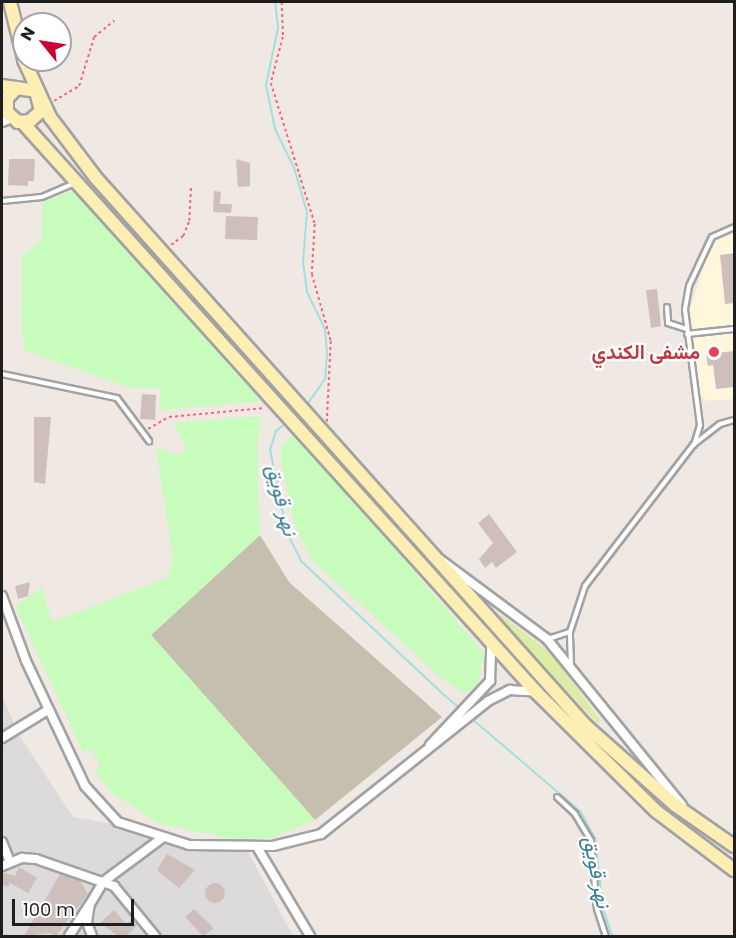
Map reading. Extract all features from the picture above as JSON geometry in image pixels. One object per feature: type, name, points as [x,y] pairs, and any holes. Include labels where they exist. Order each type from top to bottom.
[{"type":"main road","points":[[11,119],[40,111],[42,102],[29,72]]},
{"type":"main road","points":[[2,86],[30,88],[96,178],[586,726],[693,817],[735,846]]},
{"type":"main road","points":[[11,119],[7,98],[16,88]]},
{"type":"main road","points":[[2,98],[11,119],[78,183],[275,405],[536,692],[656,811],[735,870]]},
{"type":"street","points":[[431,553],[547,639],[693,817]]},
{"type":"street","points":[[2,596],[48,711],[85,786],[118,822],[162,838],[218,849],[257,847],[321,834],[428,748],[441,734],[484,699],[510,690],[536,692]]},
{"type":"street","points":[[484,699],[490,681],[491,642]]},
{"type":"street","points":[[2,738],[48,711]]},
{"type":"street","points":[[69,936],[103,882],[162,838]]},
{"type":"street","points":[[2,842],[10,862]]},
{"type":"street","points":[[257,847],[310,936]]},
{"type":"street","points":[[2,866],[10,862],[36,859],[114,886],[155,936]]},
{"type":"street","points":[[90,904],[87,922],[92,936]]},
{"type":"lane","points":[[2,201],[42,197],[78,183]]},
{"type":"lane","points":[[693,445],[700,425],[687,332],[689,286],[700,258],[712,237],[735,227]]},
{"type":"lane","points":[[667,307],[668,323],[687,332],[735,329]]},
{"type":"lane","points":[[2,374],[117,398],[149,441]]},
{"type":"lane","points":[[571,666],[570,632],[585,586],[693,445],[720,424],[735,420]]},
{"type":"lane","points":[[547,639],[570,632]]},
{"type":"lane","points":[[557,797],[575,814],[591,841],[597,909],[606,936]]},
{"type":"path","points":[[282,2],[283,37],[271,83],[315,224],[312,274],[331,341],[325,434]]},
{"type":"path","points":[[42,102],[79,86],[94,38],[100,27],[114,21]]},
{"type":"path","points":[[160,250],[183,236],[191,187]]},
{"type":"path","points":[[142,432],[169,417],[250,411],[275,405]]},
{"type":"shaded area","name":"مشفى الكندي","points":[[734,232],[734,399],[708,401],[697,395],[690,309],[708,254],[718,238]]},
{"type":"shaded area","points":[[260,535],[289,582],[442,717],[315,820],[151,635]]},
{"type":"shaded area","points":[[2,695],[19,735],[73,817],[246,848],[293,936],[2,936]]},
{"type":"green space","points":[[74,190],[261,401],[160,410],[160,388],[131,388],[25,351],[21,323],[22,257],[41,240],[43,202]]},
{"type":"green space","points":[[261,416],[257,446],[260,535],[151,635],[315,820],[271,838],[233,839],[157,823],[111,792],[94,770],[100,765],[91,749],[83,752],[15,606],[42,588],[52,622],[167,578],[173,559],[156,448],[182,455],[186,447],[173,423]]},
{"type":"green space","points":[[291,437],[299,437],[484,653],[478,685],[466,693],[446,682],[312,560],[296,528],[281,463],[281,447]]},
{"type":"green space","points":[[485,603],[553,655],[601,721],[597,723]]},
{"type":"building","points":[[9,159],[35,159],[34,181],[28,181],[28,186],[8,185]]},
{"type":"building","points":[[236,159],[250,163],[250,186],[238,187]]},
{"type":"building","points":[[214,191],[221,192],[220,204],[232,204],[231,213],[213,212]]},
{"type":"building","points":[[226,216],[258,217],[257,240],[225,239]]},
{"type":"building","points":[[735,253],[735,303],[725,304],[720,255]]},
{"type":"building","points":[[657,289],[661,326],[651,328],[646,290]]},
{"type":"building","points":[[735,351],[735,387],[716,389],[713,365],[708,366],[706,354]]},
{"type":"building","points":[[142,394],[156,395],[155,420],[140,419]]},
{"type":"building","points":[[34,417],[51,417],[45,484],[34,482]]},
{"type":"building","points":[[489,514],[517,552],[496,568],[492,562],[485,568],[479,559],[493,543],[478,523]]},
{"type":"building","points":[[30,582],[28,596],[18,599],[15,586]]},
{"type":"building","points":[[167,854],[195,870],[179,888],[157,870]]},
{"type":"building","points":[[19,867],[37,878],[28,893],[10,883],[8,887],[2,884],[2,872],[15,876]]},
{"type":"building","points":[[60,874],[80,881],[88,894],[56,936],[49,933],[24,936]]},
{"type":"building","points":[[215,883],[222,886],[225,893],[222,900],[215,903],[208,900],[205,893],[208,886]]},
{"type":"building","points":[[194,909],[214,928],[203,936],[185,917]]},
{"type":"building","points":[[114,910],[126,924],[131,920],[137,925],[127,936],[118,936],[100,923]]},
{"type":"waterway","name":"نهر قويق","points":[[275,2],[278,28],[266,85],[275,129],[294,168],[307,212],[303,262],[307,292],[325,329],[327,353],[325,379],[306,406]]},
{"type":"waterway","name":"نهر قويق","points":[[288,421],[276,431],[270,449],[287,533],[301,561],[444,695],[580,811],[595,838],[603,908],[612,936]]},
{"type":"place","name":"مشفى الكندي","points":[[714,352]]}]
